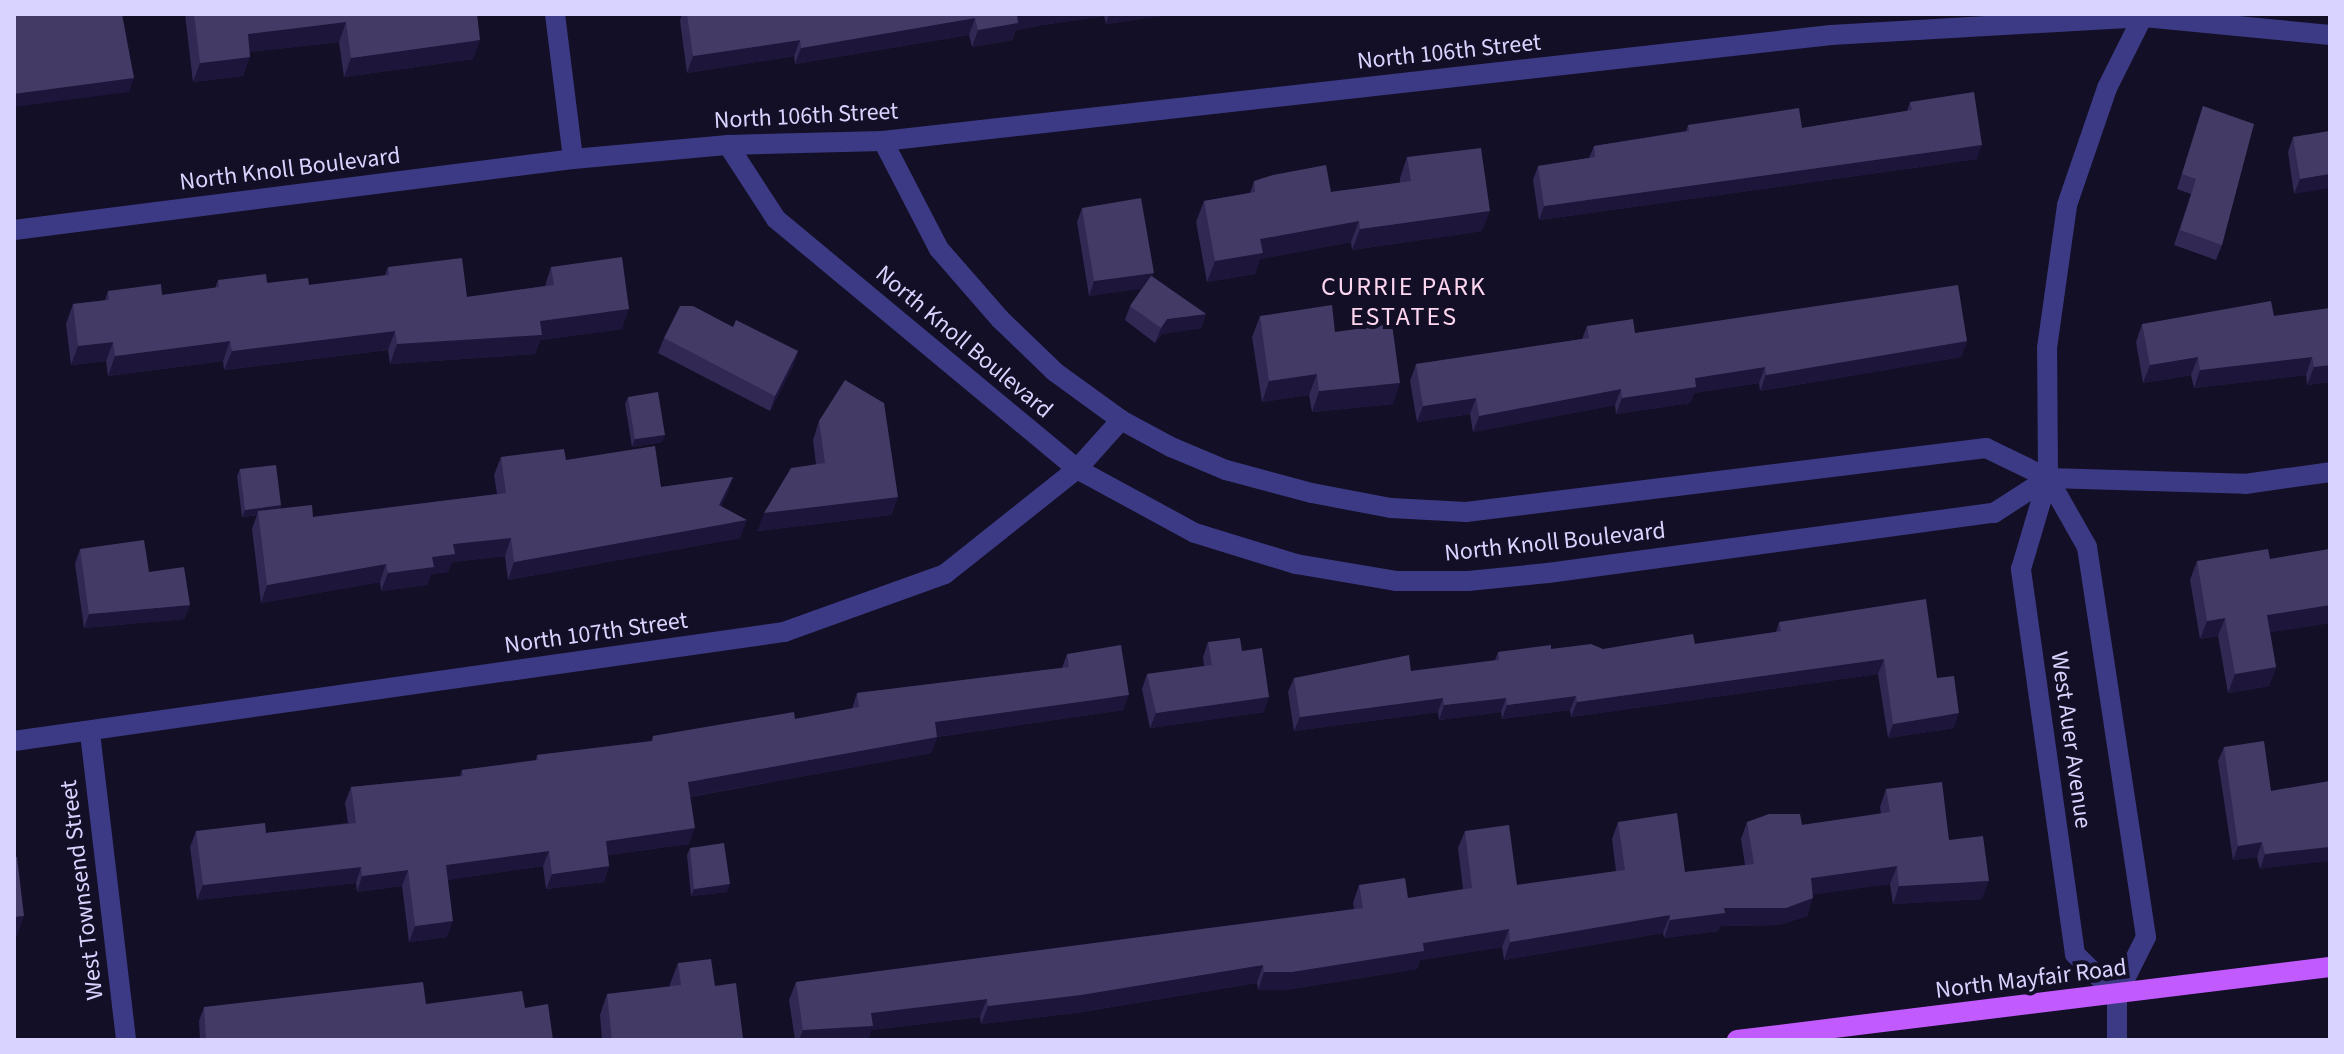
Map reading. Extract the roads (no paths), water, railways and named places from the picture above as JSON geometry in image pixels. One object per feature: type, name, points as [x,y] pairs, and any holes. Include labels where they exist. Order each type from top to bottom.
[{"type":"main road","name":"North Mayfair Road","points":[[1737,1040],[2330,967]]},
{"type":"street","points":[[555,14],[573,159]]},
{"type":"street","name":"North 106th Street","points":[[573,159],[728,145],[883,141],[1831,35],[2144,15],[2330,35]]},
{"type":"street","name":"West Auer Avenue","points":[[2117,995],[2075,954],[2021,569],[2048,478],[2047,348],[2053,270],[2067,205],[2107,88],[2144,15]]},
{"type":"street","name":"North Knoll Boulevard","points":[[883,141],[949,260],[1055,372],[1121,420],[1226,470],[1391,508],[1466,512],[1545,506],[1986,448],[2048,478],[2245,484],[2330,472]]},
{"type":"street","name":"North Knoll Boulevard","points":[[728,145],[776,219],[1077,469],[1195,533],[1296,564],[1396,581],[1548,573],[1994,513],[2048,478]]},
{"type":"street","name":"North Knoll Boulevard","points":[[14,230],[573,159]]},
{"type":"street","name":"North 107th Street","points":[[14,741],[90,733],[784,632],[945,574],[1077,469],[1121,420]]},
{"type":"street","name":"West Auer Avenue","points":[[2048,478],[2087,547],[2146,937],[2117,995],[2117,1040]]},
{"type":"street","name":"West Townsend Street","points":[[90,733],[126,1040]]},
{"type":"district","name":"CURRIE PARK ESTATES","points":[[1404,302]]}]
